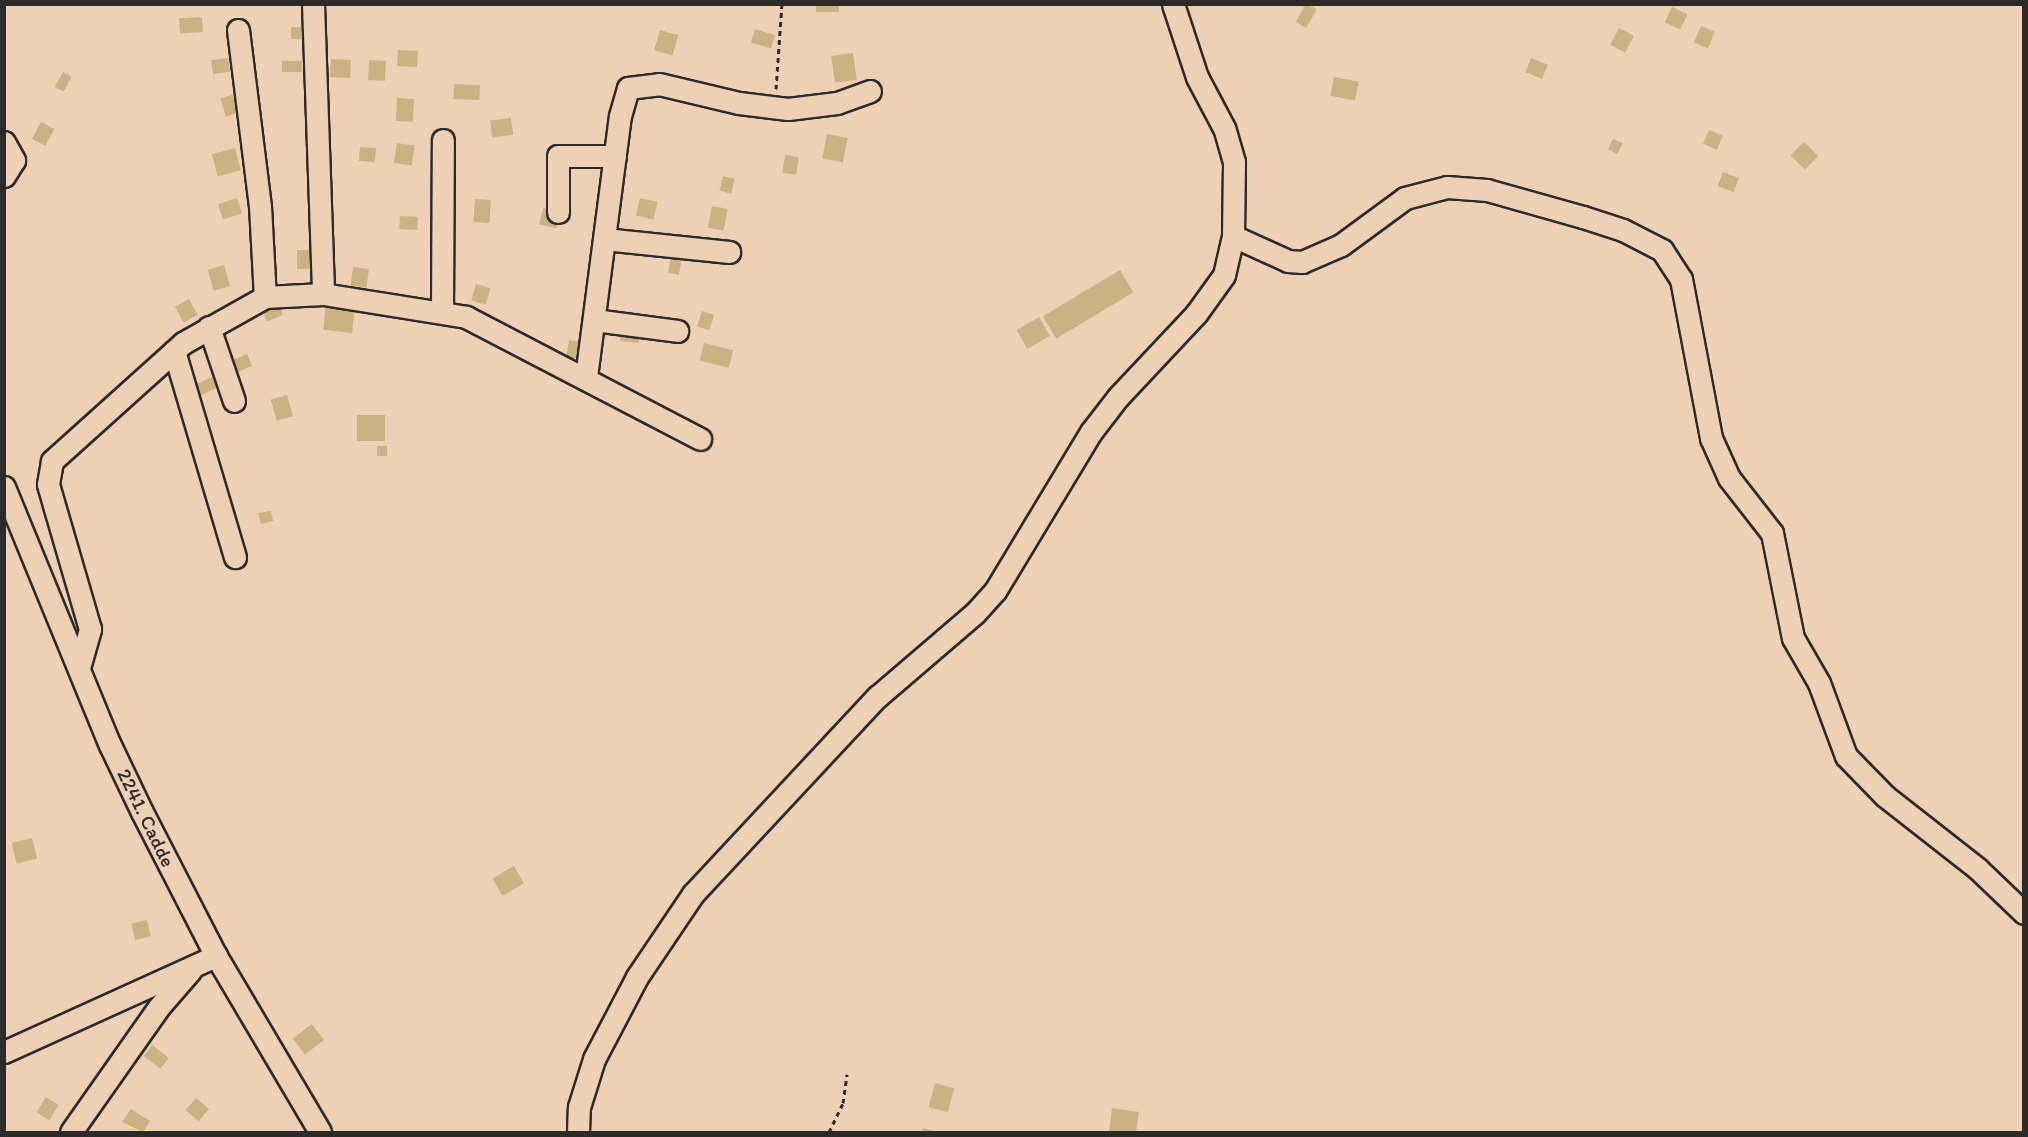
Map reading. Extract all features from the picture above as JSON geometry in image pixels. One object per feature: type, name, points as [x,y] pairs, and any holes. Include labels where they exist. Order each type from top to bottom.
[{"type":"street","points":[[313,4],[323,294]]},
{"type":"street","points":[[578,1132],[579,1107],[594,1059],[664,933],[693,894],[877,696],[975,613],[995,591],[1090,432],[1118,397],[1196,315],[1224,275],[1233,236],[1233,162],[1224,128],[1197,77],[1173,4]]},
{"type":"street","points":[[238,30],[260,206],[265,297]]},
{"type":"street","points":[[586,377],[625,92],[632,86],[686,88],[772,108],[823,105],[870,91]]},
{"type":"street","points":[[442,311],[443,140]]},
{"type":"street","points":[[4,142],[14,160],[4,176]]},
{"type":"street","points":[[558,212],[558,156],[615,156]]},
{"type":"street","points":[[1233,236],[1288,261],[1309,260],[1341,245],[1405,198],[1447,187],[1487,190],[1583,217],[1623,230],[1662,250],[1681,279],[1711,438],[1729,478],[1772,532],[1793,638],[1819,683],[1846,756],[1884,796],[1978,869],[2024,912]]},
{"type":"street","points":[[604,239],[729,252]]},
{"type":"street","points":[[79,668],[90,629],[68,566],[48,484],[48,468],[62,450],[174,351],[209,327],[265,297],[323,294],[442,311],[479,322],[700,439]]},
{"type":"street","points":[[594,320],[677,331]]},
{"type":"street","points":[[209,327],[234,401]]},
{"type":"street","points":[[174,351],[235,557]]},
{"type":"street","name":"2241. Cadde","points":[[4,487],[137,802],[216,956],[320,1132]]},
{"type":"street","points":[[4,1052],[216,956]]},
{"type":"street","points":[[71,1132],[158,1008],[194,966]]},
{"type":"path","points":[[772,108],[781,54],[782,4]]},
{"type":"path","points":[[829,1132],[843,1103],[848,1074]]},
{"type":"building","points":[[816,4],[839,4],[839,12],[816,12]]},
{"type":"building","points":[[1305,4],[1317,9],[1306,28],[1296,22]]},
{"type":"building","points":[[1672,7],[1687,14],[1680,30],[1665,22]]},
{"type":"building","points":[[202,17],[203,32],[180,34],[179,19]]},
{"type":"building","points":[[1701,26],[1715,32],[1708,48],[1694,43]]},
{"type":"building","points":[[291,27],[308,27],[308,39],[291,39]]},
{"type":"building","points":[[1619,28],[1634,36],[1625,53],[1610,45]]},
{"type":"building","points":[[755,29],[775,35],[771,49],[751,42]]},
{"type":"building","points":[[660,30],[678,35],[672,55],[654,50]]},
{"type":"building","points":[[398,50],[418,51],[417,67],[397,66]]},
{"type":"building","points":[[853,53],[857,80],[835,83],[831,56]]},
{"type":"building","points":[[228,58],[230,72],[213,74],[211,60]]},
{"type":"building","points":[[1531,58],[1548,65],[1542,79],[1525,72]]},
{"type":"building","points":[[331,59],[351,60],[350,78],[330,77]]},
{"type":"building","points":[[369,60],[386,61],[385,81],[368,80]]},
{"type":"building","points":[[282,61],[302,61],[302,72],[282,72]]},
{"type":"building","points":[[63,72],[72,77],[64,92],[55,87]]},
{"type":"building","points":[[1334,77],[1359,82],[1355,100],[1330,96]]},
{"type":"building","points":[[454,84],[480,85],[479,100],[453,99]]},
{"type":"building","points":[[235,94],[240,112],[226,116],[221,98]]},
{"type":"building","points":[[397,98],[414,99],[413,122],[396,121]]},
{"type":"building","points":[[511,118],[513,135],[492,137],[490,121]]},
{"type":"building","points":[[41,122],[54,129],[45,146],[32,139]]},
{"type":"building","points":[[1709,130],[1723,136],[1717,150],[1703,144]]},
{"type":"building","points":[[827,134],[848,138],[843,163],[822,159]]},
{"type":"building","points":[[1613,139],[1623,143],[1617,154],[1608,149]]},
{"type":"building","points":[[1804,142],[1818,156],[1805,170],[1791,155]]},
{"type":"building","points":[[397,143],[415,146],[412,166],[394,163]]},
{"type":"building","points":[[360,147],[376,148],[375,162],[359,161]]},
{"type":"building","points":[[235,148],[241,170],[218,176],[212,154]]},
{"type":"building","points":[[785,155],[799,157],[796,175],[782,173]]},
{"type":"building","points":[[1723,172],[1739,178],[1733,192],[1718,186]]},
{"type":"building","points":[[723,176],[735,179],[731,193],[719,191]]},
{"type":"building","points":[[237,198],[242,213],[223,219],[218,204]]},
{"type":"building","points":[[640,198],[658,202],[653,220],[636,216]]},
{"type":"building","points":[[475,199],[491,200],[489,223],[473,222]]},
{"type":"building","points":[[712,206],[728,209],[724,231],[708,228]]},
{"type":"building","points":[[543,208],[561,212],[557,229],[539,225]]},
{"type":"building","points":[[400,216],[418,217],[417,230],[399,229]]},
{"type":"building","points":[[297,250],[314,250],[314,269],[297,269]]},
{"type":"building","points":[[671,256],[682,258],[679,275],[668,273]]},
{"type":"building","points":[[224,265],[230,286],[214,291],[208,270]]},
{"type":"building","points":[[353,267],[369,269],[367,288],[351,286]]},
{"type":"building","points":[[1120,270],[1133,292],[1056,339],[1043,316]]},
{"type":"building","points":[[476,284],[490,288],[486,304],[471,300]]},
{"type":"building","points":[[189,299],[198,315],[184,323],[175,307]]},
{"type":"building","points":[[277,301],[283,315],[267,321],[261,308]]},
{"type":"building","points":[[326,304],[355,307],[352,333],[323,330]]},
{"type":"building","points":[[702,311],[714,315],[709,330],[697,326]]},
{"type":"building","points":[[1039,317],[1050,336],[1027,349],[1016,330]]},
{"type":"building","points":[[622,323],[641,325],[639,343],[620,341]]},
{"type":"building","points":[[569,340],[582,342],[579,359],[566,357]]},
{"type":"building","points":[[704,343],[733,350],[729,368],[700,360]]},
{"type":"building","points":[[247,354],[252,366],[236,373],[231,361]]},
{"type":"building","points":[[212,377],[217,388],[200,396],[195,385]]},
{"type":"building","points":[[287,395],[293,416],[277,421],[271,400]]},
{"type":"building","points":[[357,415],[385,415],[385,441],[357,441]]},
{"type":"building","points":[[377,446],[387,446],[387,456],[377,456]]},
{"type":"building","points":[[271,511],[273,521],[261,524],[258,513]]},
{"type":"building","points":[[32,838],[37,858],[17,863],[12,843]]},
{"type":"building","points":[[514,866],[524,883],[502,896],[492,878]]},
{"type":"building","points":[[147,920],[151,937],[135,940],[131,924]]},
{"type":"building","points":[[312,1024],[324,1040],[305,1054],[293,1038]]},
{"type":"building","points":[[152,1045],[169,1058],[160,1069],[144,1056]]},
{"type":"building","points":[[935,1083],[954,1088],[948,1112],[929,1107]]},
{"type":"building","points":[[46,1097],[59,1105],[49,1120],[36,1112]]},
{"type":"building","points":[[196,1098],[209,1109],[199,1121],[186,1110]]},
{"type":"building","points":[[1112,1108],[1139,1112],[1136,1132],[1109,1132]]},
{"type":"building","points":[[131,1109],[150,1121],[143,1132],[122,1122]]},
{"type":"building","points":[[923,1128],[938,1132],[922,1132]]}]
